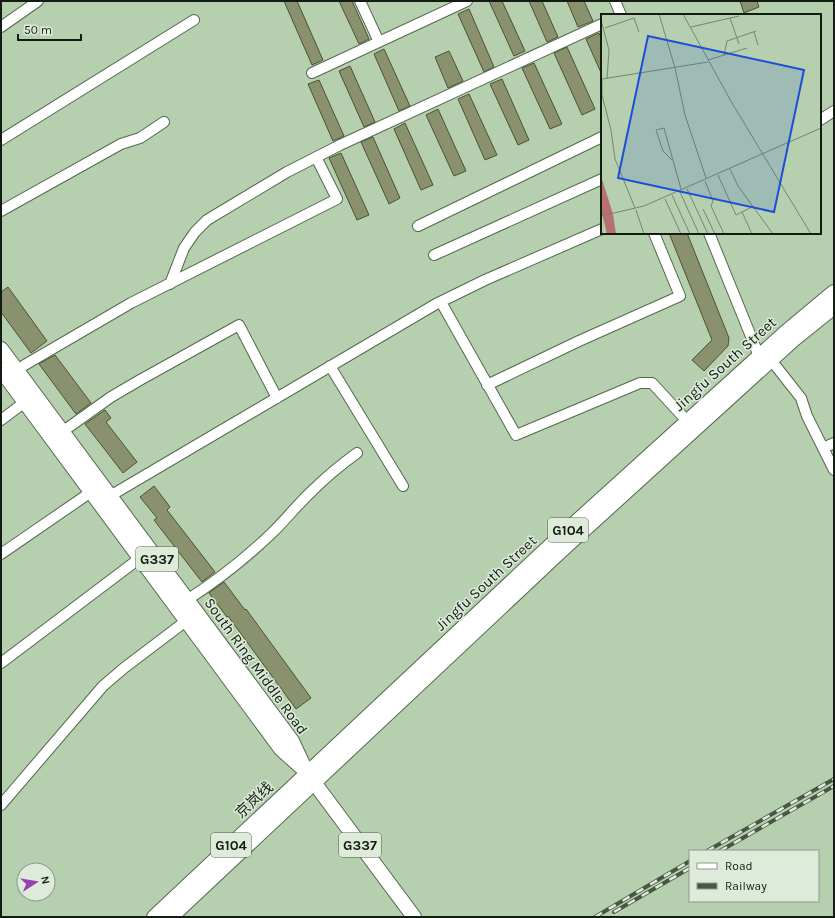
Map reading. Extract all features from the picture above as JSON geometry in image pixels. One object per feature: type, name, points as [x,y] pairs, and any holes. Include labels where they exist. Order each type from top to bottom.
[{"type":"highway","name":"Jingfu South Street","points":[[311,778],[562,550],[764,361],[786,332],[834,292]]},
{"type":"highway","name":"Jingfu South Street","points":[[311,778],[554,542],[688,421],[834,307]]},
{"type":"highway","name":"South Ring Middle Road","points":[[1,350],[292,741],[311,778]]},
{"type":"highway","name":"South Ring Middle Road","points":[[1,370],[281,749],[311,778]]},
{"type":"highway","name":"京岚线","points":[[154,917],[311,778]]},
{"type":"highway","name":"京岚线","points":[[171,917],[311,778]]},
{"type":"highway","name":"G337","points":[[311,778],[414,917]]},
{"type":"street","points":[[1,27],[38,1]]},
{"type":"street","points":[[360,1],[379,42]]},
{"type":"street","points":[[312,73],[467,1]]},
{"type":"street","points":[[615,1],[621,14]]},
{"type":"street","points":[[1,140],[194,20]]},
{"type":"street","points":[[170,284],[184,248],[195,232],[207,220],[287,172],[316,157],[601,24]]},
{"type":"street","points":[[821,119],[834,111]]},
{"type":"street","points":[[1,211],[121,144],[140,138],[164,122]]},
{"type":"street","points":[[418,226],[601,137]]},
{"type":"street","points":[[16,370],[131,303],[337,199],[316,157]]},
{"type":"street","points":[[434,254],[601,179]]},
{"type":"street","points":[[110,496],[441,302],[485,280],[601,229]]},
{"type":"street","points":[[488,385],[579,341],[680,296],[654,234]]},
{"type":"street","points":[[709,234],[764,361],[801,398],[807,416],[834,470]]},
{"type":"street","points":[[441,302],[516,435],[640,383],[652,383],[688,421]]},
{"type":"street","points":[[62,432],[111,397],[239,325],[277,398]]},
{"type":"street","points":[[330,366],[402,486]]},
{"type":"street","points":[[1,420],[25,402]]},
{"type":"street","points":[[823,448],[834,443]]},
{"type":"street","points":[[187,600],[226,573],[272,532],[333,471],[358,453]]},
{"type":"street","points":[[1,554],[91,492]]},
{"type":"street","points":[[1,663],[140,558]]},
{"type":"street","points":[[3,799],[103,686],[124,668],[186,621]]},
{"type":"building","points":[[284,1],[297,1],[323,60],[312,65]]},
{"type":"building","points":[[339,1],[352,1],[369,39],[359,44]]},
{"type":"building","points":[[489,1],[502,1],[525,51],[514,56]]},
{"type":"building","points":[[529,1],[542,1],[558,37],[547,42]]},
{"type":"building","points":[[567,1],[584,1],[593,21],[578,27]]},
{"type":"building","points":[[740,1],[757,1],[759,7],[744,13]]},
{"type":"building","points":[[469,9],[494,67],[484,72],[458,14]]},
{"type":"building","points":[[599,33],[601,38],[601,73],[586,39]]},
{"type":"building","points":[[567,47],[595,109],[582,115],[554,53]]},
{"type":"building","points":[[384,49],[410,106],[399,111],[374,54]]},
{"type":"building","points":[[449,51],[463,81],[448,88],[435,57]]},
{"type":"building","points":[[534,63],[562,124],[550,129],[522,68]]},
{"type":"building","points":[[350,66],[375,122],[364,127],[339,71]]},
{"type":"building","points":[[502,79],[529,140],[518,145],[490,84]]},
{"type":"building","points":[[319,80],[344,136],[333,141],[308,84]]},
{"type":"building","points":[[469,94],[497,155],[485,160],[458,99]]},
{"type":"building","points":[[438,109],[466,171],[454,176],[426,115]]},
{"type":"building","points":[[405,123],[433,185],[421,190],[394,129]]},
{"type":"building","points":[[373,137],[400,198],[389,204],[361,142]]},
{"type":"building","points":[[341,153],[369,215],[357,220],[329,158]]},
{"type":"building","points":[[669,234],[687,234],[729,338],[728,346],[704,371],[692,360],[712,340]]},
{"type":"building","points":[[8,287],[47,341],[31,353],[1,312],[1,292]]},
{"type":"building","points":[[55,355],[91,403],[76,414],[39,364]]},
{"type":"building","points":[[105,410],[111,418],[106,422],[137,462],[123,473],[85,424]]},
{"type":"building","points":[[154,486],[170,507],[167,510],[215,572],[202,582],[154,520],[157,518],[140,497]]},
{"type":"building","points":[[224,582],[245,610],[246,609],[311,698],[296,709],[228,616],[227,617],[209,593]]},
{"type":"railway","points":[[709,850],[834,779]]},
{"type":"railway","points":[[722,850],[834,786]]},
{"type":"railway","points":[[595,917],[689,862]]},
{"type":"railway","points":[[614,912],[689,869]]}]
